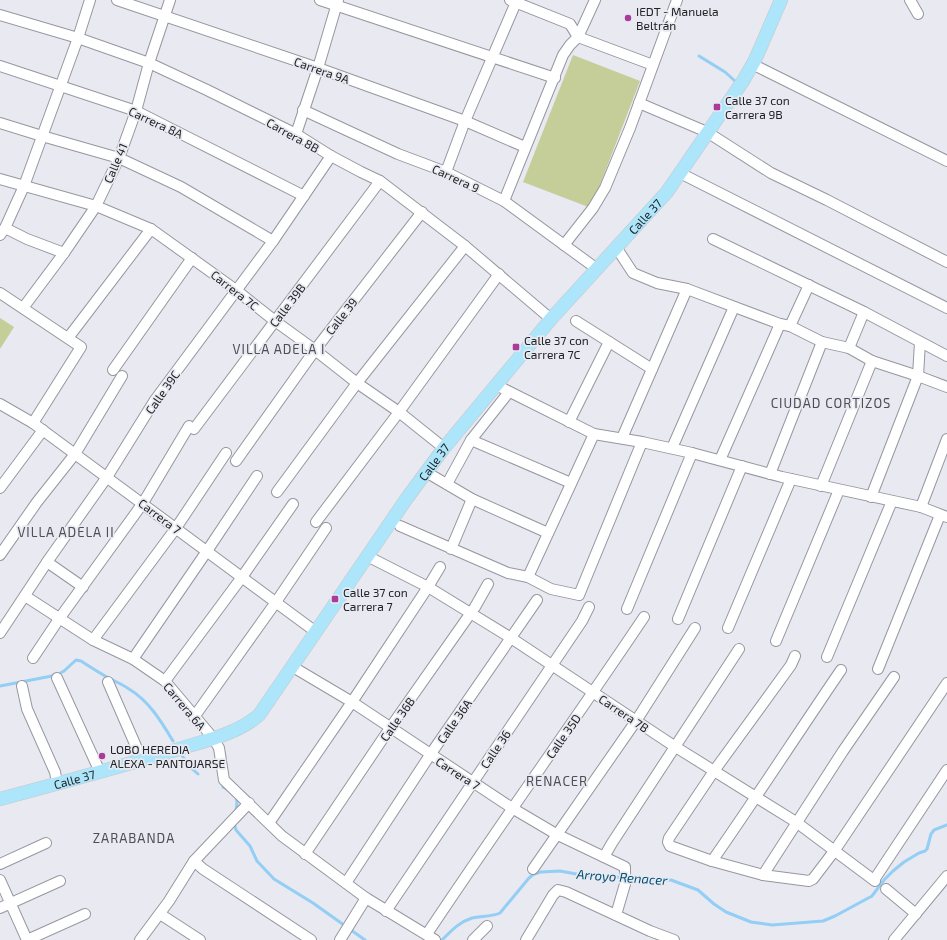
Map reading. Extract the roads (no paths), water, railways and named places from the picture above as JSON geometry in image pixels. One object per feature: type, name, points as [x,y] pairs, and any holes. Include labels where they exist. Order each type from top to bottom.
[{"type":"main road","name":"Calle 37","points":[[0,799],[142,760],[213,738],[238,729],[250,723],[260,715],[366,556],[444,448],[550,319],[667,192],[742,81],[752,64],[781,0]]},
{"type":"street","points":[[64,253],[2,231],[24,186],[78,38],[90,0]]},
{"type":"street","name":"Carrera 9A","points":[[117,0],[318,68],[465,121],[525,147]]},
{"type":"street","name":"Calle 41","points":[[23,308],[64,253],[96,206],[119,158],[136,111],[149,63],[170,0]]},
{"type":"street","points":[[320,0],[337,3],[555,78]]},
{"type":"street","points":[[504,201],[525,147],[555,78],[563,55],[578,37],[595,0]]},
{"type":"street","points":[[564,245],[593,208],[605,188],[639,103],[675,0]]},
{"type":"street","points":[[910,0],[918,14]]},
{"type":"street","points":[[446,172],[514,1],[570,24],[578,37],[653,65]]},
{"type":"street","points":[[296,134],[318,68],[337,3]]},
{"type":"street","name":"Carrera 8B","points":[[0,15],[78,38],[149,63],[296,134],[331,156],[380,181],[465,246],[550,319]]},
{"type":"street","points":[[752,64],[947,161]]},
{"type":"street","name":"Carrera 8A","points":[[0,66],[59,87],[136,111],[304,196]]},
{"type":"street","points":[[639,103],[707,132],[771,173],[947,262]]},
{"type":"street","name":"Carrera 9","points":[[303,110],[398,154],[446,172],[504,201],[597,269]]},
{"type":"street","points":[[0,123],[119,158],[181,187],[273,241]]},
{"type":"street","name":"Calle 39C","points":[[0,633],[107,477],[154,400],[273,241],[331,156]]},
{"type":"street","points":[[680,173],[947,308]]},
{"type":"street","name":"Carrera 7C","points":[[0,179],[96,206],[151,229],[236,290],[357,383],[399,412],[444,448]]},
{"type":"street","name":"Calle 39B","points":[[33,658],[59,619],[143,503],[192,427],[275,321],[380,181]]},
{"type":"street","name":"Calle 39","points":[[236,461],[315,350],[422,212]]},
{"type":"street","points":[[68,338],[151,229]]},
{"type":"street","points":[[713,239],[864,312],[947,356]]},
{"type":"street","points":[[277,492],[357,383],[465,246]]},
{"type":"street","points":[[616,247],[633,272],[657,283],[687,289],[785,325],[822,342],[850,348],[872,361],[947,387]]},
{"type":"street","points":[[113,370],[192,258]]},
{"type":"street","points":[[316,522],[399,412],[499,274]]},
{"type":"street","points":[[720,460],[785,325],[809,285]]},
{"type":"street","points":[[622,438],[687,289]]},
{"type":"street","points":[[0,293],[81,347],[33,423]]},
{"type":"street","points":[[672,448],[734,306]]},
{"type":"street","points":[[850,348],[864,312]]},
{"type":"street","points":[[576,321],[652,369]]},
{"type":"street","points":[[569,422],[609,342]]},
{"type":"street","points":[[770,474],[822,342]]},
{"type":"street","points":[[871,497],[918,376],[920,342]]},
{"type":"street","points":[[821,486],[872,361]]},
{"type":"street","points":[[0,555],[37,502],[76,454],[122,376]]},
{"type":"street","points":[[496,385],[594,434],[672,448],[791,479],[921,507],[944,516],[878,669]]},
{"type":"street","points":[[447,484],[471,440],[509,392]]},
{"type":"street","name":"Carrera 7","points":[[0,404],[33,423],[76,454],[316,632]]},
{"type":"street","points":[[0,488],[42,430]]},
{"type":"street","points":[[528,578],[594,434]]},
{"type":"street","points":[[921,507],[947,438]]},
{"type":"street","points":[[471,440],[571,483]]},
{"type":"street","points":[[400,526],[508,573],[528,578],[551,589],[579,595],[642,442]]},
{"type":"street","points":[[93,640],[176,528],[226,453]]},
{"type":"street","points":[[627,610],[692,453]]},
{"type":"street","points":[[678,619],[742,466]]},
{"type":"street","points":[[426,472],[472,499],[548,533]]},
{"type":"street","points":[[133,659],[257,476]]},
{"type":"street","points":[[728,628],[791,479]]},
{"type":"street","points":[[776,641],[840,490]]},
{"type":"street","points":[[451,549],[472,499]]},
{"type":"street","points":[[827,657],[892,501]]},
{"type":"street","points":[[165,681],[242,577],[293,504]]},
{"type":"street","points":[[194,716],[276,602],[326,528]]},
{"type":"street","name":"Carrera 7B","points":[[366,556],[428,587],[511,638],[674,746],[796,822],[874,880],[947,770]]},
{"type":"street","points":[[48,562],[82,587]]},
{"type":"street","points":[[269,823],[352,702],[440,567]]},
{"type":"street","name":"Calle 36B","points":[[305,854],[390,728],[471,613],[488,584]]},
{"type":"street","name":"Carrera 6A","points":[[25,596],[46,608],[59,619],[93,640],[133,659],[165,681],[213,738],[219,748],[224,780],[282,836],[366,898],[435,940]]},
{"type":"street","name":"Calle 36A","points":[[346,883],[430,755],[537,600]]},
{"type":"street","name":"Calle 36","points":[[386,911],[582,621],[589,607]]},
{"type":"street","name":"Calle 35D","points":[[427,934],[644,617]]},
{"type":"street","points":[[533,869],[636,721],[695,628]]},
{"type":"street","points":[[604,857],[674,746],[739,649]]},
{"type":"street","points":[[795,656],[791,665],[714,771],[669,838],[668,842],[670,846],[712,861],[763,875],[809,881],[813,879],[835,850],[947,683]]},
{"type":"street","name":"Carrera 7","points":[[293,667],[352,702],[512,808],[556,834],[625,868],[625,884],[616,915]]},
{"type":"street","points":[[712,861],[757,797],[796,735],[841,670]]},
{"type":"street","points":[[763,875],[796,822],[894,677]]},
{"type":"street","points":[[57,678],[100,772]]},
{"type":"street","points":[[108,682],[142,760]]},
{"type":"street","points":[[22,686],[27,709],[55,772],[57,783]]},
{"type":"street","points":[[140,940],[160,914],[194,861],[249,803]]},
{"type":"street","points":[[0,864],[46,843]]},
{"type":"street","points":[[194,861],[203,869],[311,940]]},
{"type":"street","points":[[894,940],[947,876]]},
{"type":"street","points":[[0,880],[27,940],[84,914]]},
{"type":"street","points":[[0,908],[60,881]]},
{"type":"street","points":[[886,889],[916,914]]},
{"type":"street","points":[[526,940],[553,895],[558,890],[566,892],[650,931],[674,940]]},
{"type":"street","points":[[340,940],[366,898]]},
{"type":"street","points":[[160,914],[200,940]]},
{"type":"street","points":[[474,940],[487,926]]},
{"type":"waterway","points":[[699,56],[725,72],[735,81]]},
{"type":"waterway","points":[[0,686],[57,675],[76,660],[81,661],[126,687],[143,699],[149,705],[173,741]]},
{"type":"waterway","name":"Arroyo Renacer","points":[[181,754],[189,766],[198,774]]},
{"type":"waterway","name":"Arroyo Renacer","points":[[223,787],[230,791]]},
{"type":"waterway","name":"Arroyo Renacer","points":[[236,796],[236,812]]},
{"type":"waterway","name":"Arroyo Renacer","points":[[234,823],[236,830],[250,846],[257,861],[274,879],[313,903],[365,940]]},
{"type":"waterway","name":"Arroyo Renacer","points":[[442,940],[456,927],[467,920],[500,913],[534,874],[560,871],[587,876],[601,875],[630,879],[671,880],[698,890],[726,912],[751,922],[772,925],[823,921],[872,896],[893,871],[904,862],[927,849],[931,834],[934,830],[947,825]]},
{"type":"place","name":"IEDT - Manuela Beltrán","points":[[628,18]]},
{"type":"place","name":"Calle 37 con Carrera 9B","points":[[717,107]]},
{"type":"place","name":"Calle 37 con Carrera 7C","points":[[516,347]]},
{"type":"place","name":"Calle 37 con Carrera 7","points":[[335,599]]},
{"type":"place","name":"LOBO HEREDIA ALEXA - PANTOJARSE","points":[[102,756]]},
{"type":"district","name":"VILLA ADELA I","points":[[279,349]]},
{"type":"district","name":"CIUDAD CORTIZOS","points":[[831,403]]},
{"type":"district","name":"VILLA ADELA II","points":[[66,532]]},
{"type":"district","name":"RENACER","points":[[557,781]]},
{"type":"district","name":"ZARABANDA","points":[[134,838]]}]
